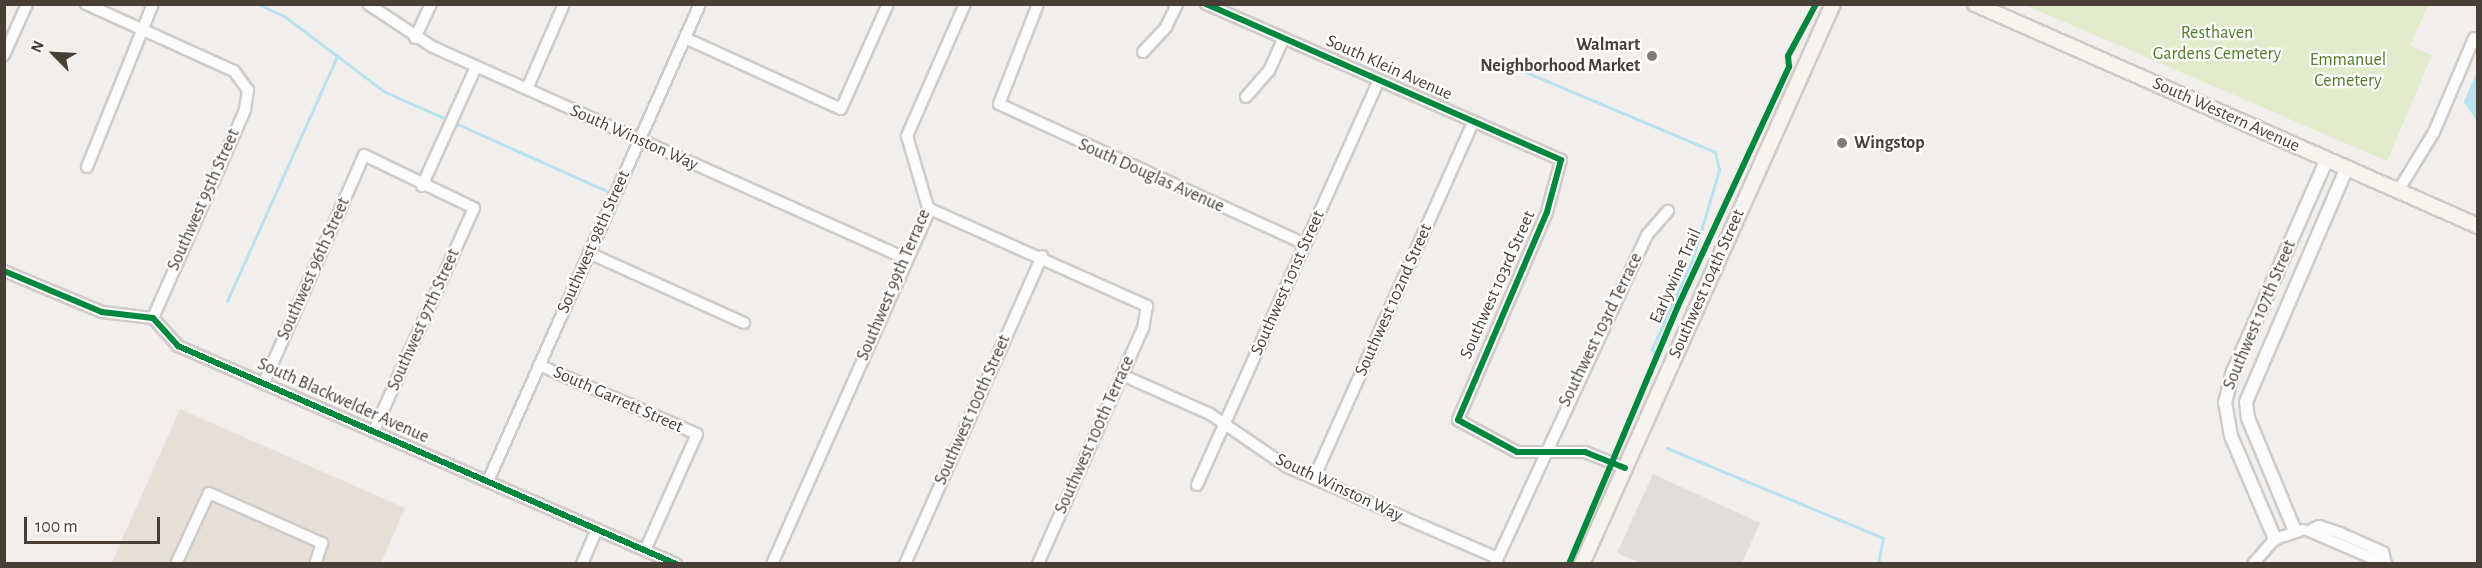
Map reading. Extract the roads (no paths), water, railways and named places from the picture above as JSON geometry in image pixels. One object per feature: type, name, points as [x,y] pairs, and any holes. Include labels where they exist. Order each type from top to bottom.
[{"type":"main road","name":"Southwest 104th Street","points":[[1582,564],[1833,4]]},
{"type":"main road","name":"South Western Avenue","points":[[1975,4],[2478,226]]},
{"type":"street","points":[[4,55],[27,4]]},
{"type":"street","points":[[86,4],[142,29]]},
{"type":"street","points":[[87,168],[153,4]]},
{"type":"street","name":"South Winston Way","points":[[368,4],[415,38],[476,67],[908,259]]},
{"type":"street","points":[[415,38],[430,4]]},
{"type":"street","points":[[527,89],[564,4]]},
{"type":"street","name":"Southwest 98th Street","points":[[488,481],[700,4]]},
{"type":"street","name":"Southwest 99th Terrace","points":[[772,564],[930,209],[907,136],[965,4]]},
{"type":"street","name":"South Douglas Avenue","points":[[1038,4],[999,104],[1305,244]]},
{"type":"street","points":[[1143,52],[1166,27],[1176,4]]},
{"type":"street","name":"South Klein Avenue","points":[[1206,4],[1231,9],[1283,39],[1561,160]]},
{"type":"street","points":[[685,38],[841,109],[888,5]]},
{"type":"street","name":"Southwest 95th Street","points":[[142,29],[234,71],[244,82],[245,110],[153,318]]},
{"type":"street","points":[[2398,191],[2434,132],[2474,38]]},
{"type":"street","points":[[1246,98],[1269,71],[1283,39]]},
{"type":"street","points":[[422,186],[476,67]]},
{"type":"street","name":"Southwest 101st Street","points":[[1197,485],[1379,80]]},
{"type":"street","name":"Southwest 102nd Street","points":[[1314,478],[1473,122]]},
{"type":"street","name":"Southwest 96th Street","points":[[264,383],[364,155],[422,186]]},
{"type":"street","name":"Southwest 107th Street","points":[[2275,539],[2231,436],[2225,403],[2232,372],[2327,159]]},
{"type":"street","name":"Southwest 103rd Street","points":[[1544,456],[1504,448],[1458,420],[1547,212],[1561,160]]},
{"type":"street","name":"Southwest 107th Street","points":[[2295,531],[2248,418],[2246,402],[2347,168]]},
{"type":"street","name":"Southwest 97th Street","points":[[374,431],[474,208],[422,186]]},
{"type":"street","points":[[930,209],[1042,256]]},
{"type":"street","name":"Southwest 103rd Terrace","points":[[1544,456],[1647,235],[1668,211]]},
{"type":"street","points":[[589,253],[744,323]]},
{"type":"street","name":"Southwest 100th Terrace","points":[[1038,564],[1122,375],[1147,306],[1042,256]]},
{"type":"street","name":"Southwest 100th Street","points":[[905,564],[1042,256]]},
{"type":"street","points":[[4,271],[102,312],[153,318]]},
{"type":"street","name":"South Blackwelder Avenue","points":[[153,318],[178,346],[676,564]]},
{"type":"street","name":"South Garrett Street","points":[[539,366],[697,434],[645,550]]},
{"type":"street","name":"South Winston Way","points":[[1122,375],[1226,423],[1278,462],[1496,561]]},
{"type":"street","points":[[1496,561],[1544,456],[1585,452],[1625,468]]},
{"type":"street","points":[[176,564],[209,493],[322,543],[315,564]]},
{"type":"street","points":[[582,564],[597,529]]},
{"type":"street","points":[[2253,564],[2275,539],[2295,531],[2309,531],[2386,564]]},
{"type":"water","points":[[2477,71],[2477,121],[2464,102]]},
{"type":"waterway","points":[[258,4],[284,16],[385,92],[449,120]]},
{"type":"waterway","points":[[227,301],[337,56]]},
{"type":"waterway","points":[[1514,67],[1715,152],[1719,170],[1693,258],[1652,349],[1656,354]]},
{"type":"waterway","points":[[455,123],[609,192]]},
{"type":"waterway","points":[[1667,448],[1883,538],[1878,564]]},
{"type":"place","name":"Walmart Neighborhood Market","points":[[1652,56]]},
{"type":"place","name":"Wingstop","points":[[1842,143]]},
{"type":"park label","name":"Resthaven Gardens Cemetery","points":[[2217,44]]},
{"type":"park label","name":"Emmanuel Cemetery","points":[[2348,71]]}]
